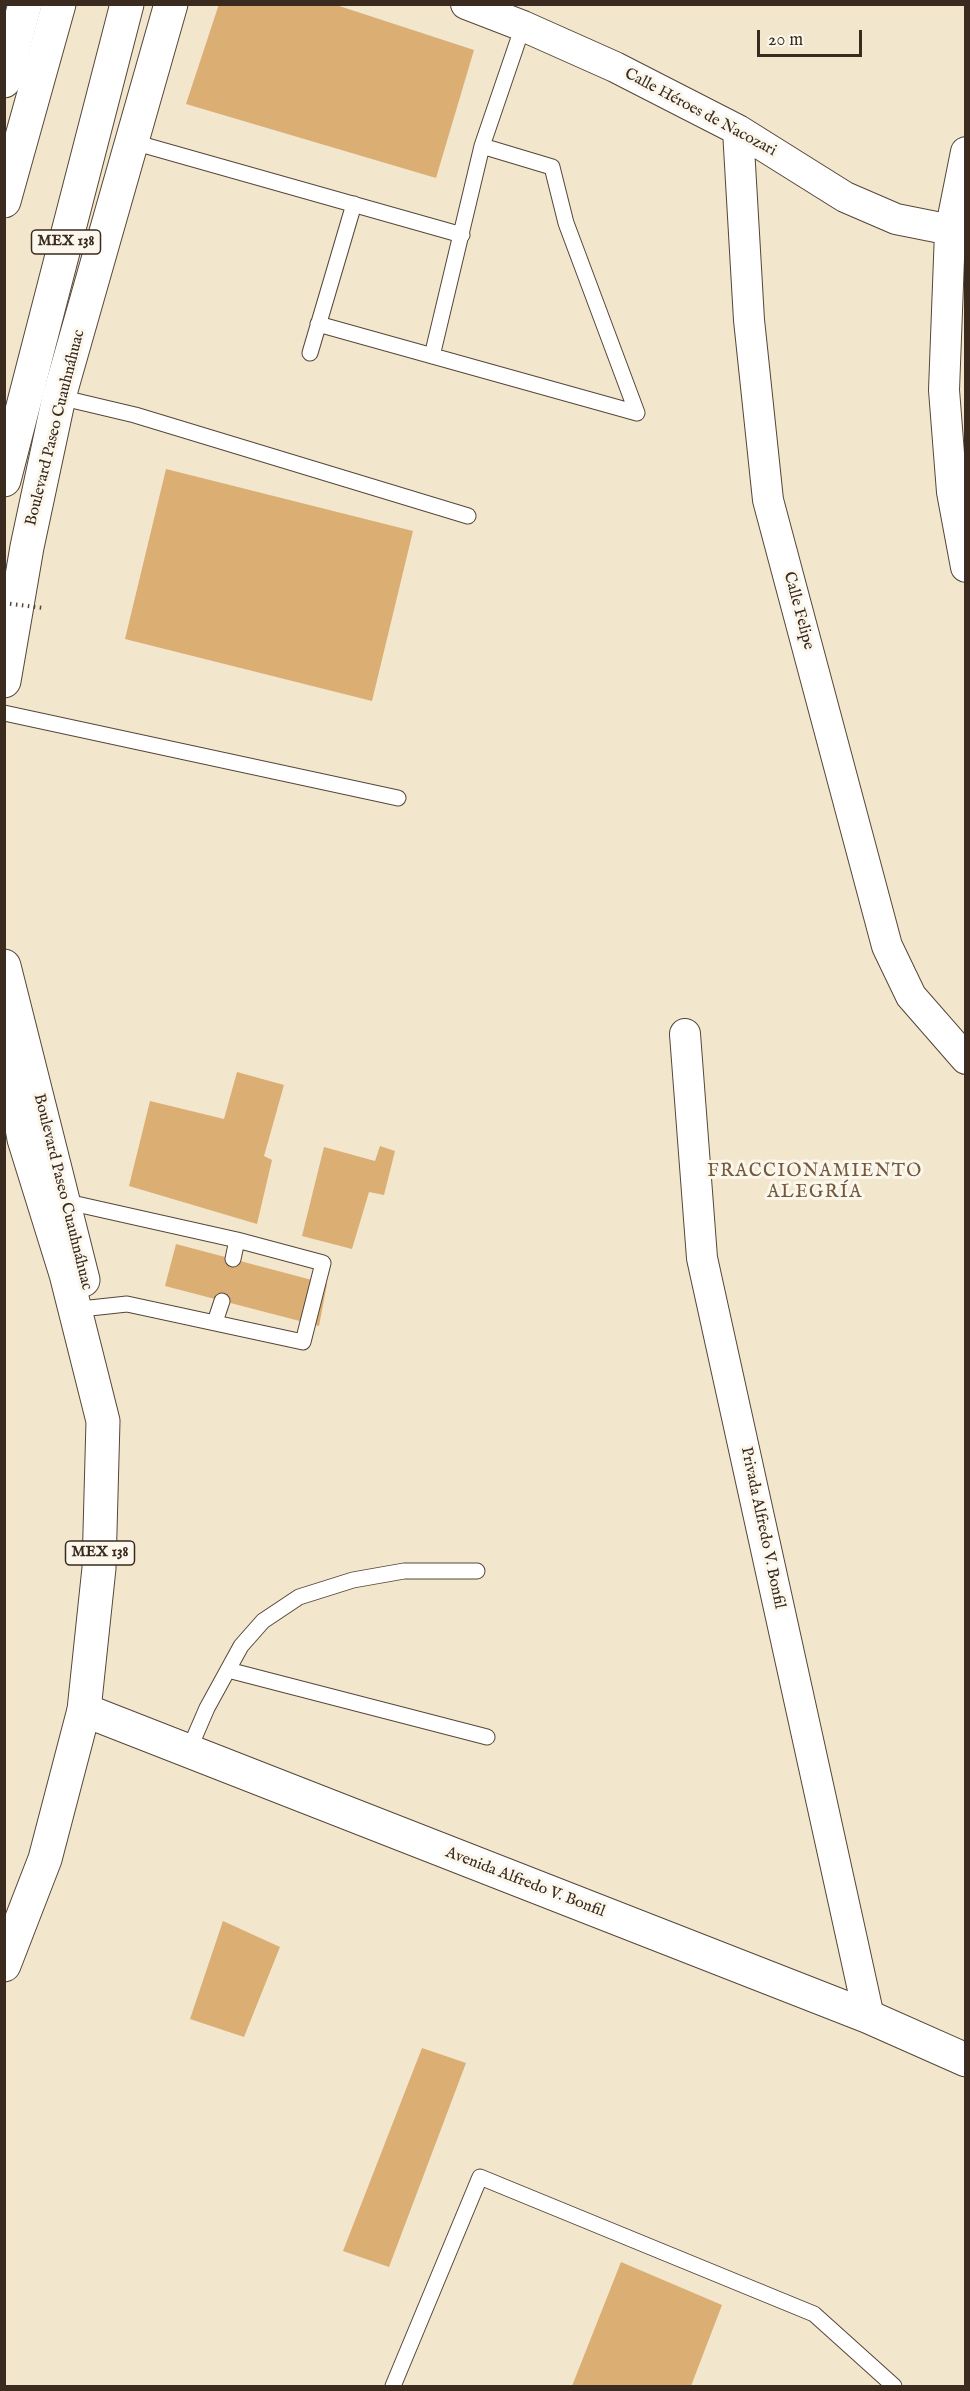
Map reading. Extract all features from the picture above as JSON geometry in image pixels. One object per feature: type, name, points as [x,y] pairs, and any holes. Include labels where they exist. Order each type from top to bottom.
[{"type":"main road","points":[[4,81],[25,4]]},
{"type":"main road","points":[[4,201],[59,4]]},
{"type":"main road","name":"MEX 138","points":[[4,480],[127,4]]},
{"type":"main road","name":"Boulevard Paseo Cuauhnáhuac","points":[[4,681],[27,547],[59,397],[171,4]]},
{"type":"main road","name":"Boulevard Paseo Cuauhnáhuac","points":[[4,966],[90,1308],[103,1421],[99,1569],[84,1710],[45,1859],[4,1965]]},
{"type":"main road","name":"Boulevard Paseo Cuauhnáhuac","points":[[4,1032],[24,1139],[66,1274],[103,1421]]},
{"type":"main road","name":"Avenida Alfredo V. Bonfil","points":[[84,1710],[869,2017],[966,2060]]},
{"type":"street","name":"Calle Héroes de Nacozari","points":[[466,4],[524,26],[615,67],[738,130],[845,196],[896,219],[958,232]]},
{"type":"street","name":"Calle Felipe","points":[[738,130],[749,321],[768,500],[887,946],[911,996],[966,1059]]},
{"type":"street","points":[[966,152],[944,390],[952,492],[966,567]]},
{"type":"street","name":"Privada Alfredo V. Bonfil","points":[[685,1034],[702,1258],[869,2017]]},
{"type":"lane","points":[[432,356],[482,146],[524,26]]},
{"type":"lane","points":[[133,142],[462,235]]},
{"type":"lane","points":[[318,324],[637,413],[566,223],[552,166],[482,146]]},
{"type":"lane","points":[[310,353],[354,204]]},
{"type":"lane","points":[[59,397],[135,416],[468,516]]},
{"type":"lane","points":[[4,713],[398,798]]},
{"type":"lane","points":[[63,1201],[237,1240],[323,1263],[303,1342],[127,1304],[90,1308]]},
{"type":"lane","points":[[233,1259],[237,1240]]},
{"type":"lane","points":[[215,1323],[222,1301]]},
{"type":"lane","points":[[188,1752],[241,1646],[263,1621],[299,1597],[353,1580],[404,1571],[477,1571]]},
{"type":"lane","points":[[228,1670],[487,1737]]},
{"type":"lane","points":[[393,2386],[480,2177],[814,2314],[894,2386]]},
{"type":"path","points":[[4,603],[43,608]]},
{"type":"building","points":[[219,4],[333,4],[474,50],[436,178],[186,104]]},
{"type":"building","points":[[166,469],[413,531],[372,701],[125,639]]},
{"type":"building","points":[[237,1072],[284,1085],[264,1156],[272,1160],[257,1224],[129,1186],[150,1101],[224,1119]]},
{"type":"building","points":[[380,1146],[395,1151],[384,1195],[369,1192],[352,1249],[302,1236],[324,1147],[375,1161]]},
{"type":"building","points":[[176,1244],[327,1284],[319,1326],[165,1286]]},
{"type":"building","points":[[223,1921],[280,1947],[244,2037],[190,2019]]},
{"type":"building","points":[[422,2048],[466,2063],[389,2267],[343,2251]]},
{"type":"building","points":[[621,2262],[722,2305],[691,2386],[572,2386]]},
{"type":"district","name":"FRACCIONAMIENTO ALEGRÍA","points":[[815,1182]]}]
